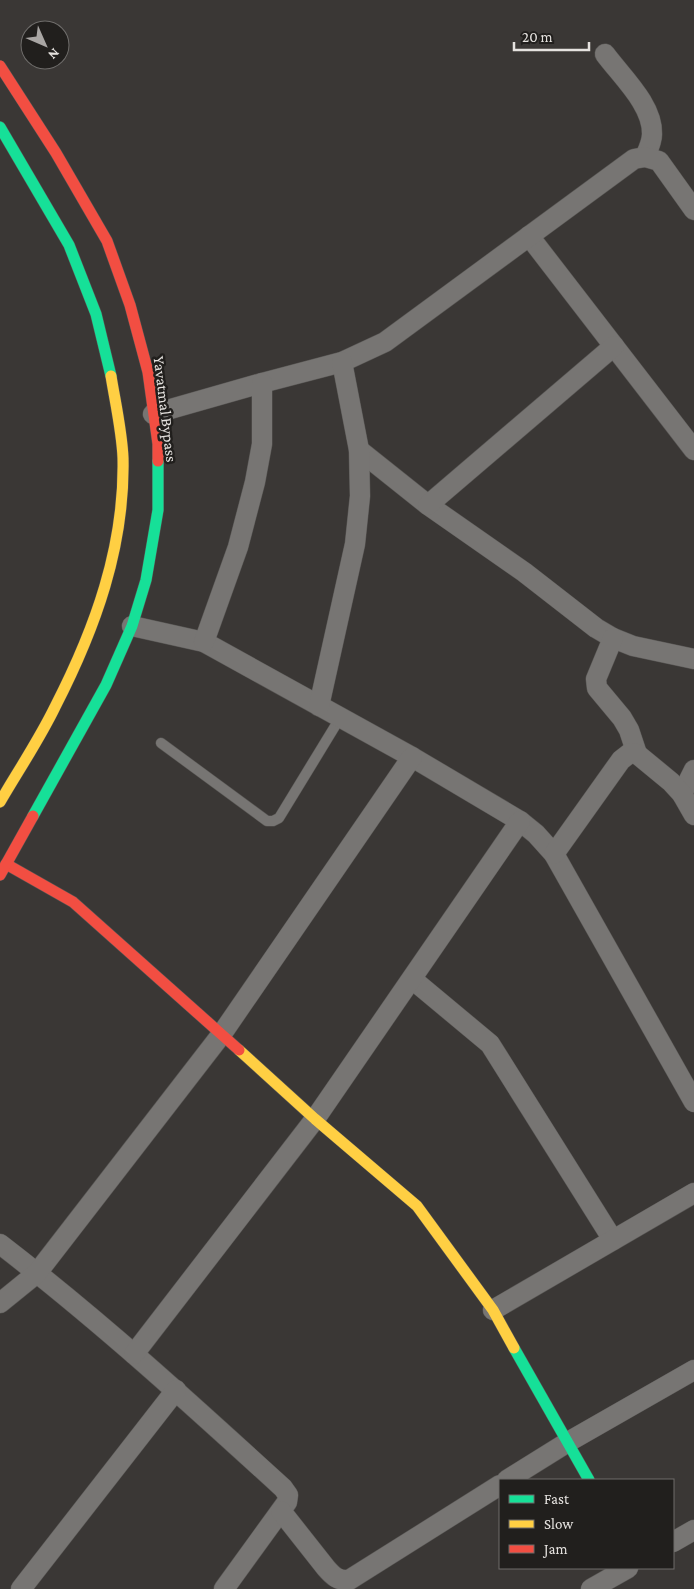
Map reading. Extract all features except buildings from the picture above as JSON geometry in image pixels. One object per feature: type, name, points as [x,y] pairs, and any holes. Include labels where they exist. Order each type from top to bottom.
[{"type":"main road","name":"Yavatmal Bypass","points":[[0,66],[56,153],[107,242],[133,315],[148,372],[158,444],[158,510],[146,580],[132,626],[106,685],[0,875]]},
{"type":"main road","points":[[0,127],[69,246],[96,314],[111,374],[124,457],[120,523],[110,572],[94,623],[55,708],[0,802]]},
{"type":"main road","points":[[6,864],[73,902],[315,1120],[417,1206],[493,1310],[588,1479]]},
{"type":"street","points":[[605,54],[644,105],[651,120],[652,137],[645,157]]},
{"type":"street","points":[[153,414],[342,362],[385,342],[634,159],[645,157],[658,161],[694,210]]},
{"type":"street","points":[[529,236],[694,450]]},
{"type":"street","points":[[428,505],[614,346]]},
{"type":"street","points":[[319,706],[355,544],[360,496],[359,450],[342,362]]},
{"type":"street","points":[[204,642],[238,546],[255,482],[262,444],[262,383]]},
{"type":"street","points":[[359,450],[428,505],[524,572],[596,628],[613,638],[633,646],[694,659]]},
{"type":"street","points":[[132,626],[204,642],[412,757],[520,822],[536,834],[554,854],[694,1102]]},
{"type":"street","points":[[613,638],[596,679],[597,688],[622,718],[629,730],[637,754]]},
{"type":"street","points":[[554,854],[621,760],[630,753],[637,754],[671,782],[682,794],[694,815]]},
{"type":"street","points":[[0,1303],[37,1273],[221,1035],[412,757]]},
{"type":"street","points":[[682,794],[694,770]]},
{"type":"street","points":[[134,1354],[315,1120],[520,822]]},
{"type":"street","points":[[412,979],[490,1044],[613,1240]]},
{"type":"street","points":[[493,1310],[694,1193]]},
{"type":"street","points":[[0,1244],[176,1390],[283,1488],[288,1495],[287,1502],[224,1589]]},
{"type":"street","points":[[509,1479],[568,1442],[692,1376]]},
{"type":"street","points":[[21,1589],[176,1390]]},
{"type":"street","points":[[281,1510],[326,1568],[334,1577],[342,1581],[349,1580],[499,1486]]},
{"type":"street","points":[[674,1541],[694,1530]]},
{"type":"street","points":[[591,1589],[626,1569]]},
{"type":"lane","points":[[161,743],[267,821],[274,821],[279,818],[340,718]]},
{"type":"traffic: fast","points":[[0,127],[69,245],[96,314],[111,376]]},
{"type":"traffic: fast","points":[[33,816],[106,685],[132,626],[146,580],[158,510],[158,461]]},
{"type":"traffic: fast","points":[[514,1348],[588,1479]]},
{"type":"traffic: slow","points":[[0,802],[49,719],[83,648],[105,587],[119,523],[123,458],[120,427],[111,376]]},
{"type":"traffic: slow","points":[[239,1050],[315,1119],[417,1206],[493,1310],[514,1348]]},
{"type":"traffic: jam","points":[[0,66],[56,153],[107,241],[130,305],[148,372],[158,444],[158,461]]},
{"type":"traffic: jam","points":[[0,875],[33,816]]},
{"type":"traffic: jam","points":[[6,864],[73,902],[239,1050]]}]
